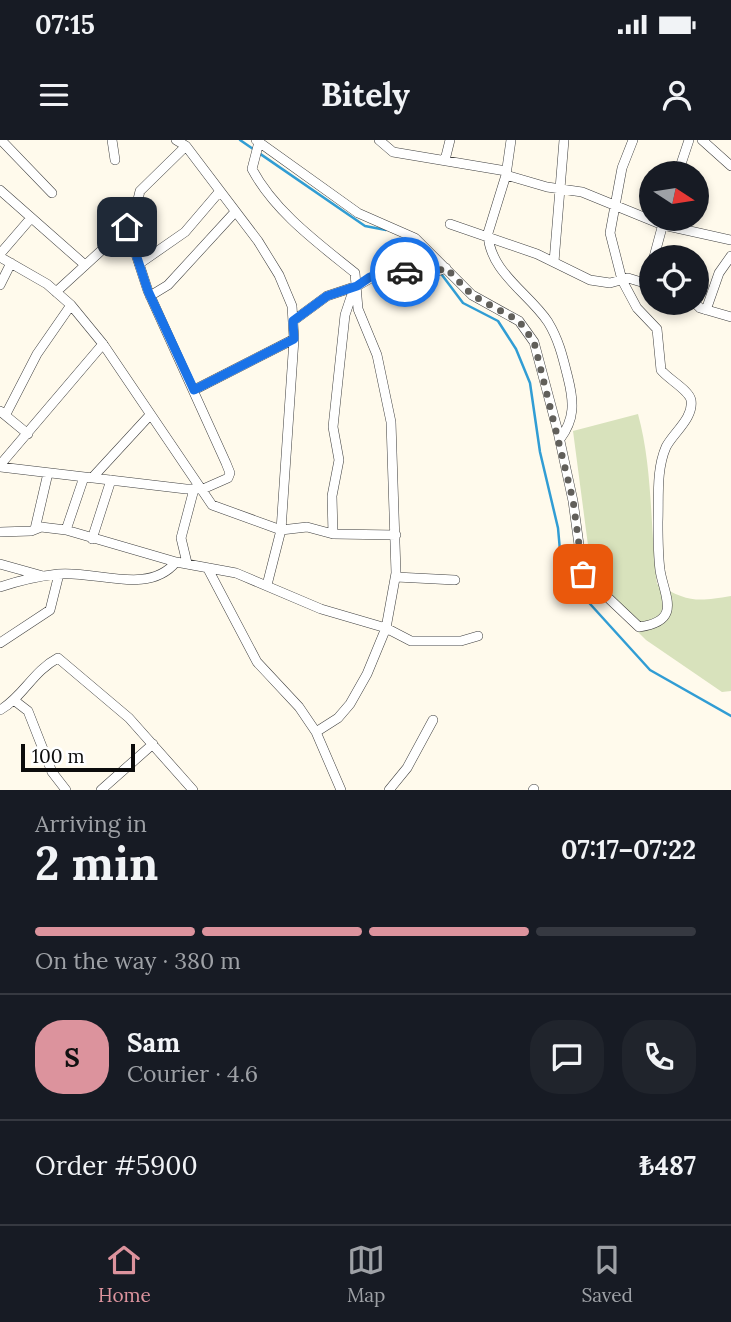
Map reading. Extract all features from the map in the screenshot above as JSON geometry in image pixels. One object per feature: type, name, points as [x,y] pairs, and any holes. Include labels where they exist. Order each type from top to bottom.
[{"type":"street","points":[[1,140],[52,193]]},
{"type":"street","points":[[112,140],[115,160]]},
{"type":"street","points":[[176,140],[186,146],[235,212],[279,275],[292,306],[294,339],[281,530],[267,584]]},
{"type":"street","points":[[379,140],[393,152],[506,173],[561,189],[582,192],[639,213]]},
{"type":"street","points":[[445,160],[450,140]]},
{"type":"street","points":[[511,140],[506,173],[488,238],[505,275],[547,320],[561,346],[573,400],[569,427],[560,439]]},
{"type":"street","points":[[554,262],[564,140]]},
{"type":"street","points":[[316,732],[338,718],[350,704],[386,628],[396,577],[391,422],[377,355],[358,309],[355,272],[275,204],[252,169],[258,141],[358,213],[415,238],[472,295],[519,321],[534,342],[560,439],[573,500],[583,574],[639,627],[647,626],[665,614],[669,598],[660,572],[659,467],[667,446],[688,415],[691,401],[688,394],[668,380],[661,370],[657,329],[638,308],[622,280],[610,233],[613,203],[633,140]]},
{"type":"street","points":[[682,161],[689,140]]},
{"type":"street","points":[[702,140],[720,159],[731,166]]},
{"type":"street","points":[[56,292],[127,227],[134,216],[140,191],[186,146]]},
{"type":"street","points":[[0,190],[85,265]]},
{"type":"street","points":[[139,264],[185,232],[220,191]]},
{"type":"street","points":[[150,296],[184,269],[235,212]]},
{"type":"street","points":[[31,218],[0,256],[56,292],[71,305],[103,344],[198,489],[212,505],[281,530],[307,527],[333,534],[396,535]]},
{"type":"street","points":[[450,224],[554,262],[590,280],[610,283],[628,278],[639,282]]},
{"type":"street","points":[[0,466],[198,489],[228,478],[230,473],[150,296],[127,227]]},
{"type":"street","points":[[698,231],[731,240]]},
{"type":"street","points":[[709,301],[719,273],[731,256]]},
{"type":"street","points":[[0,285],[11,263]]},
{"type":"street","points":[[293,321],[327,296],[357,286],[386,270],[421,277],[444,269]]},
{"type":"street","points":[[333,534],[332,496],[339,460],[333,427],[336,392],[345,315],[357,286]]},
{"type":"street","points":[[27,434],[3,412],[37,354],[71,305]]},
{"type":"street","points":[[709,311],[731,317]]},
{"type":"street","points":[[194,390],[294,339]]},
{"type":"street","points":[[0,466],[103,344]]},
{"type":"street","points":[[66,530],[88,478],[150,415]]},
{"type":"street","points":[[35,529],[48,473]]},
{"type":"street","points":[[92,539],[111,480]]},
{"type":"street","points":[[187,564],[181,538],[198,489]]},
{"type":"street","points":[[0,532],[41,527],[66,530],[176,562],[236,573],[321,609],[386,628],[411,640],[461,641],[478,636]]},
{"type":"street","points":[[0,587],[59,574],[137,580],[158,578],[176,562]]},
{"type":"street","points":[[0,564],[45,577]]},
{"type":"street","points":[[208,569],[257,662],[299,707],[316,732],[341,790]]},
{"type":"street","points":[[0,643],[50,610],[59,574]]},
{"type":"street","points":[[396,577],[454,580]]},
{"type":"street","points":[[0,710],[15,701],[35,675],[58,659],[129,718],[190,789]]},
{"type":"street","points":[[15,701],[28,711],[52,772],[66,790]]},
{"type":"street","points":[[389,790],[407,768],[433,720]]},
{"type":"street","points":[[102,790],[153,744]]},
{"type":"green space","points":[[638,414],[649,477],[657,584],[692,599],[731,596],[731,691],[722,692],[646,640],[630,624],[591,568],[573,431]]},
{"type":"waterway","points":[[240,140],[365,226],[386,230]]},
{"type":"waterway","points":[[427,255],[463,303],[498,321],[516,349],[530,383],[540,452],[558,528],[562,573],[650,670],[731,716]]},
{"type":"way so far","points":[[405,272],[421,277],[446,268],[472,295],[519,321],[534,342],[573,500],[583,574]]},
{"type":"route","points":[[127,227],[148,291],[194,390],[294,339],[293,321],[327,296],[357,286],[386,270],[405,272]]}]
